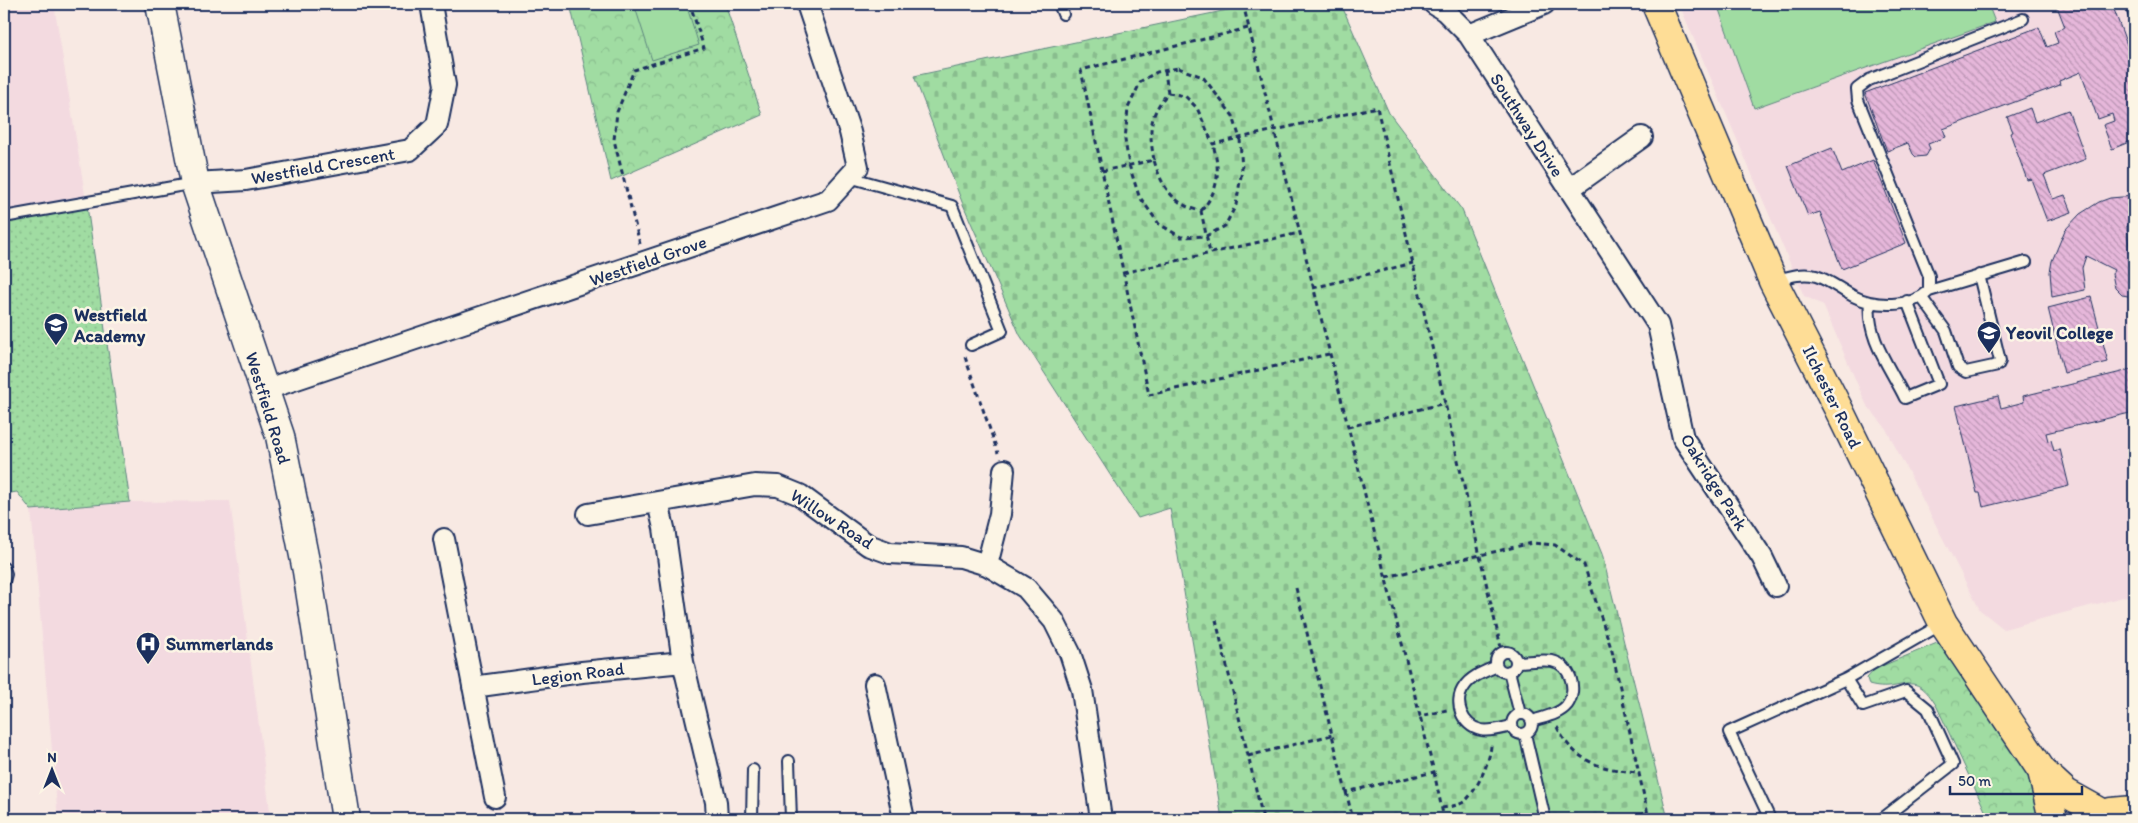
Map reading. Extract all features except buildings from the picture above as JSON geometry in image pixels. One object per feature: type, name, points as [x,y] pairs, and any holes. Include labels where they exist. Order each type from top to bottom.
[{"type":"highway","name":"Ilchester Road","points":[[1656,4],[1773,281],[1838,408],[1943,623],[2042,771],[2098,817]]},
{"type":"highway","name":"Ilchester Road","points":[[2042,771],[2053,819]]},
{"type":"highway","points":[[2098,817],[2134,810]]},
{"type":"street","name":"Westfield Road","points":[[160,4],[196,183],[280,436],[307,571],[346,819]]},
{"type":"street","name":"Westfield Crescent","points":[[196,183],[246,180],[410,150],[437,125],[445,84],[431,4]]},
{"type":"street","name":"Westfield Grove","points":[[264,390],[828,200],[858,167],[850,132],[807,4]]},
{"type":"street","name":"Southway Drive","points":[[1434,4],[1445,11],[1469,36],[1569,189],[1642,138]]},
{"type":"street","points":[[1469,36],[1544,4]]},
{"type":"street","name":"Oakridge Park","points":[[1569,189],[1658,325],[1683,438],[1762,556],[1776,586]]},
{"type":"street","points":[[987,564],[1000,514],[1004,470]]},
{"type":"street","name":"Willow Road","points":[[588,514],[755,485],[778,486],[800,495],[868,545],[890,553],[961,557],[987,564],[1026,588],[1054,621],[1070,653],[1082,690],[1101,819]]},
{"type":"street","points":[[658,503],[664,528],[683,662],[716,802],[717,819]]},
{"type":"street","points":[[444,539],[495,797]]},
{"type":"street","name":"Legion Road","points":[[473,687],[582,672],[683,662]]},
{"type":"street","points":[[876,684],[904,819]]},
{"type":"lane","points":[[2131,4],[2134,14]]},
{"type":"lane","points":[[1979,275],[2000,361],[1998,365],[1966,372],[1958,367],[1946,331],[1926,294],[1929,276],[1858,100],[1857,89],[1869,80],[2023,19]]},
{"type":"lane","points":[[849,176],[952,206],[1002,331],[971,345]]},
{"type":"lane","points":[[4,217],[196,183]]},
{"type":"lane","points":[[1773,281],[1801,274],[1817,276],[1853,296],[1870,302],[1889,304],[1907,301],[1979,275],[2026,262]]},
{"type":"lane","points":[[1870,302],[1869,320],[1880,354],[1892,370],[1905,398],[1939,384],[1907,301]]},
{"type":"lane","points":[[4,568],[6,574],[4,581]]},
{"type":"lane","points":[[1770,819],[1729,732],[1846,679],[1943,623]]},
{"type":"lane","points":[[1502,652],[1512,653],[1517,662],[1514,669],[1501,671],[1497,666],[1496,659],[1502,652]]},
{"type":"lane","points":[[1517,662],[1552,661],[1567,671],[1571,679],[1571,697],[1566,705],[1552,714],[1532,721]]},
{"type":"lane","points":[[1497,666],[1471,680],[1465,686],[1461,694],[1460,707],[1466,720],[1472,726],[1490,730],[1512,726]]},
{"type":"lane","points":[[1509,671],[1520,714]]},
{"type":"lane","points":[[1846,679],[1863,706],[1906,691],[1928,709],[1953,764],[1882,819]]},
{"type":"lane","points":[[1520,714],[1528,715],[1532,721],[1532,728],[1525,734],[1517,733],[1512,726],[1513,718],[1520,714]]},
{"type":"lane","points":[[1525,734],[1545,819]]},
{"type":"lane","points":[[789,761],[791,819]]},
{"type":"lane","points":[[752,819],[753,770]]},
{"type":"path","points":[[645,261],[614,140],[617,112],[634,70],[704,48],[690,4]]},
{"type":"path","points":[[1243,4],[1386,577],[1444,819]]},
{"type":"path","points":[[1248,28],[1081,70],[1149,395],[1330,354]]},
{"type":"path","points":[[1178,68],[1203,77],[1218,94],[1233,116],[1240,139],[1242,170],[1236,205],[1225,226],[1206,236],[1181,237],[1160,224],[1139,196],[1129,165],[1124,140],[1128,108],[1141,81],[1157,72],[1164,71],[1178,68]]},
{"type":"path","points":[[1164,71],[1168,93]]},
{"type":"path","points":[[1168,93],[1185,96],[1197,108],[1214,144],[1219,166],[1216,184],[1210,200],[1200,211]]},
{"type":"path","points":[[1168,93],[1156,107],[1150,137],[1158,175],[1169,193],[1186,208],[1200,211]]},
{"type":"path","points":[[1214,144],[1377,107],[1502,652]]},
{"type":"path","points":[[1102,171],[1154,160]]},
{"type":"path","points":[[1200,211],[1210,253]]},
{"type":"path","points":[[1123,273],[1299,233]]},
{"type":"path","points":[[1313,288],[1413,263]]},
{"type":"path","points":[[971,345],[962,349],[1004,470]]},
{"type":"path","points":[[1348,427],[1445,403]]},
{"type":"path","points":[[1386,577],[1532,543],[1555,545],[1584,565],[1612,651],[1649,819]]},
{"type":"path","points":[[1296,588],[1353,819]]},
{"type":"path","points":[[1216,620],[1263,819]]},
{"type":"path","points":[[1420,716],[1460,707]]},
{"type":"path","points":[[1552,714],[1564,741],[1583,759],[1615,770],[1639,772]]},
{"type":"path","points":[[1442,808],[1463,803],[1481,779],[1492,752],[1490,730]]},
{"type":"path","points":[[1248,756],[1332,735]]},
{"type":"path","points":[[1346,792],[1434,772]]},
{"type":"path","points":[[1635,819],[1639,815],[1648,813]]},
{"type":"shaded area","points":[[4,4],[54,4],[83,182],[130,502],[230,501],[271,819],[58,819],[31,510],[17,492],[4,494]]},
{"type":"shaded area","name":"Yeovil College","points":[[1679,4],[2134,4],[2134,594],[2004,629],[1980,610],[1885,427],[1866,404],[1823,305],[1804,296]]},
{"type":"green space","points":[[570,4],[725,4],[762,115],[611,181]]},
{"type":"green space","points":[[634,4],[686,4],[699,45],[652,60]]},
{"type":"green space","points":[[1256,4],[1341,4],[1389,113],[1462,210],[1602,554],[1668,819],[1222,819],[1170,508],[1138,518],[1020,335],[962,202],[914,76]]},
{"type":"green space","points":[[1717,4],[1988,4],[1995,22],[1754,108]]},
{"type":"green space","name":"Westfield Academy","points":[[86,199],[130,502],[31,510],[17,492],[4,494],[4,217]]},
{"type":"green space","points":[[1937,643],[1944,645],[2030,774],[2038,800],[2038,819],[1989,819],[1937,707],[1929,694],[1921,687],[1914,684],[1891,687],[1869,685],[1867,678],[1875,669]]},
{"type":"place","name":"Westfield Academy","points":[[56,346]]},
{"type":"place","name":"Yeovil College","points":[[1989,354]]},
{"type":"place","name":"Summerlands","points":[[148,665]]}]
